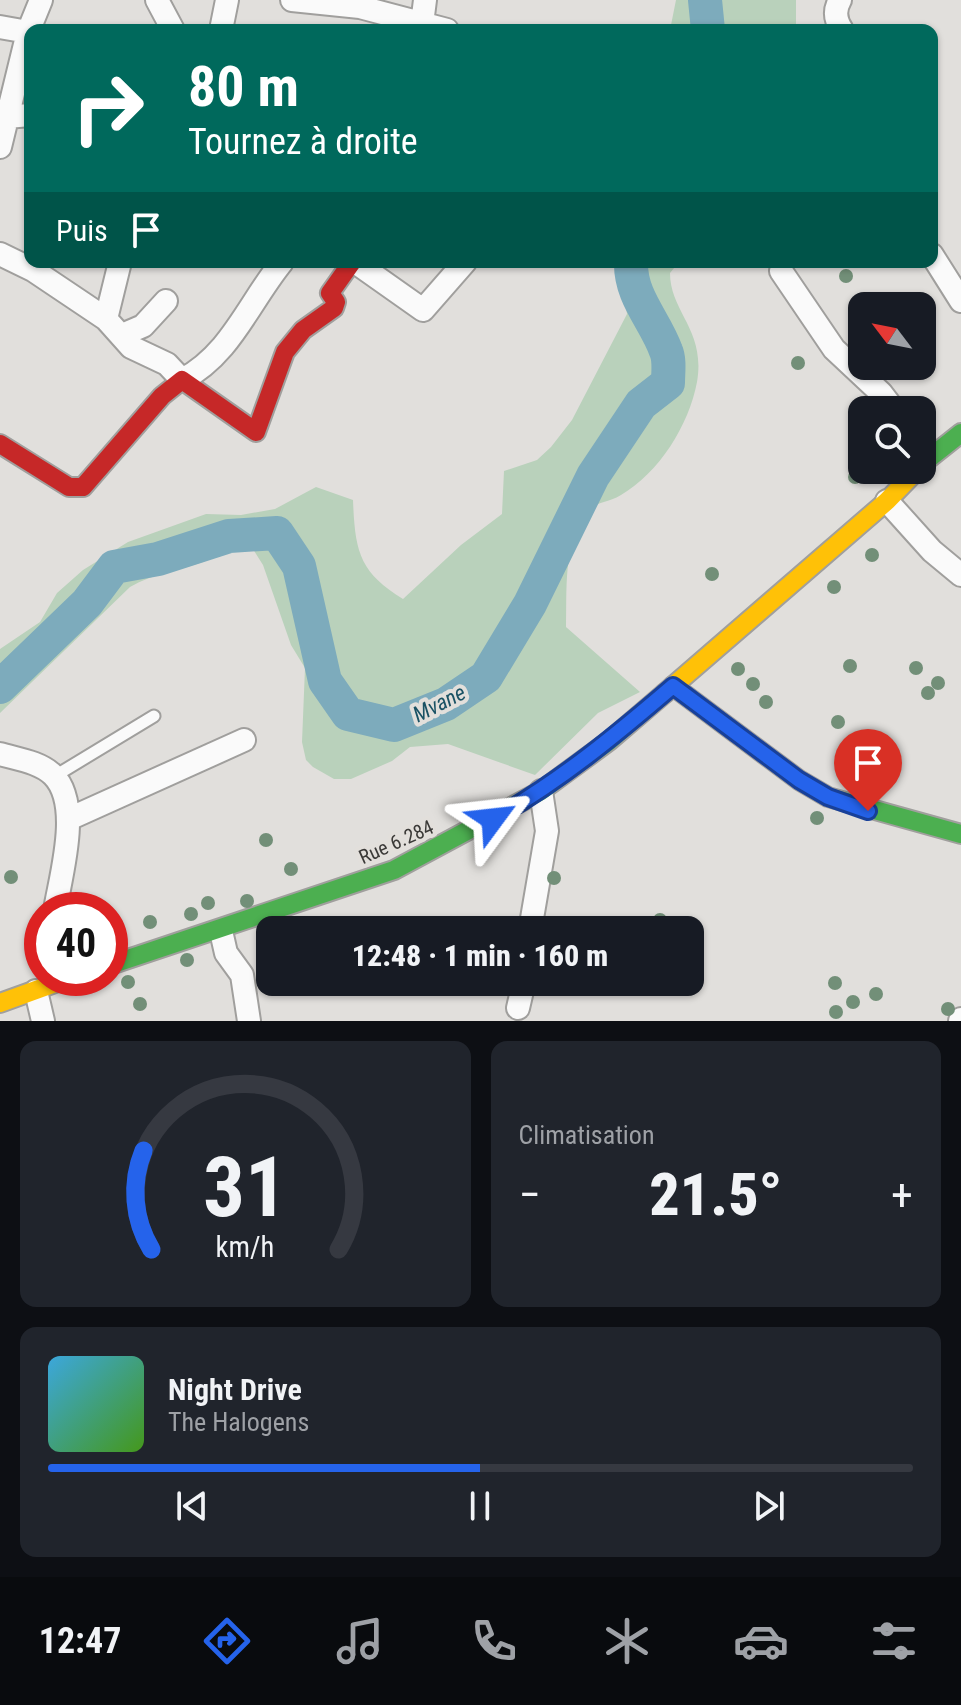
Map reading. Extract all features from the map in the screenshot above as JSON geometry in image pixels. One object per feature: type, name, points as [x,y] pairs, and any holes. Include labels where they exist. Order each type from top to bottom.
[{"type":"street","points":[[31,24],[41,0]]},
{"type":"street","points":[[157,0],[170,24]]},
{"type":"street","points":[[222,24],[227,0]]},
{"type":"street","points":[[292,0],[360,7],[422,24],[425,0]]},
{"type":"street","points":[[838,24],[835,7],[840,0]]},
{"type":"street","points":[[0,27],[24,31]]},
{"type":"street","points":[[0,147],[19,116],[9,85],[24,43]]},
{"type":"street","points":[[0,254],[24,266]]},
{"type":"street","points":[[938,265],[961,301]]},
{"type":"street","points":[[29,268],[114,327],[131,347],[167,364],[182,380],[256,432],[266,407],[269,383],[301,332],[334,308],[333,287],[348,268]]},
{"type":"street","points":[[114,327],[119,268]]},
{"type":"street","points":[[0,444],[69,487],[83,487],[162,396],[182,380],[205,368],[220,354],[278,268]]},
{"type":"street","points":[[384,270],[423,310],[460,268]]},
{"type":"street","points":[[781,271],[834,349],[883,396]]},
{"type":"street","points":[[114,327],[143,326],[166,301]]},
{"type":"street","points":[[143,326],[148,354]]},
{"type":"street","points":[[936,447],[961,433]]},
{"type":"street","name":"Rue 6.284","points":[[128,959],[221,931],[394,870],[541,791],[609,741],[903,484]]},
{"type":"street","points":[[887,501],[932,551],[961,575]]},
{"type":"street","points":[[673,686],[799,780],[828,797],[961,834]]},
{"type":"street","points":[[71,818],[244,740]]},
{"type":"street","points":[[0,754],[39,766],[55,776],[71,818],[58,892]]},
{"type":"street","points":[[532,916],[547,831],[541,791]]},
{"type":"street","points":[[221,931],[226,953],[242,975],[249,1021]]},
{"type":"street","points":[[0,1003],[24,995]]},
{"type":"street","points":[[37,996],[43,1021]]},
{"type":"street","points":[[518,1008],[521,996]]},
{"type":"lane","points":[[55,776],[154,716]]},
{"type":"green space","points":[[676,0],[796,0],[796,24],[671,24]]},
{"type":"green space","points":[[621,268],[674,268],[670,273],[675,299],[697,349],[697,382],[687,415],[660,461],[635,486],[589,510],[578,527],[570,554],[566,627],[640,692],[598,713],[535,775],[448,744],[410,747],[392,761],[351,779],[334,779],[313,767],[306,760],[302,742],[305,668],[291,645],[263,565],[251,546],[232,549],[130,587],[0,713],[0,649],[40,622],[57,593],[83,570],[128,542],[206,514],[241,515],[275,509],[316,487],[353,500],[355,533],[362,558],[377,579],[403,599],[461,545],[502,514],[504,471],[537,460],[551,447],[572,420],[627,314]]},
{"type":"waterway","name":"Mvane","points":[[705,0],[707,24]]},
{"type":"waterway","name":"Mvane","points":[[0,687],[87,603],[114,567],[158,559],[229,536],[277,533],[299,566],[325,681],[348,714],[394,725],[446,704],[486,677],[530,604],[593,476],[641,404],[668,383],[667,355],[634,286],[631,268]]},
{"type":"traffic: fast","points":[[936,453],[961,433]]},
{"type":"traffic: fast","points":[[673,686],[799,780],[828,797],[961,834]]},
{"type":"traffic: fast","points":[[128,959],[394,870],[541,791],[609,741],[665,693]]},
{"type":"traffic: slow","points":[[665,693],[903,484]]},
{"type":"traffic: slow","points":[[0,1003],[24,994]]},
{"type":"traffic: jam","points":[[0,444],[69,487],[83,487],[162,396],[182,380],[256,432],[285,352],[303,330],[334,308],[336,302],[330,293],[348,268]]},
{"type":"route","points":[[493,819],[541,791],[609,741],[673,686],[799,780],[828,797],[868,811]]}]
